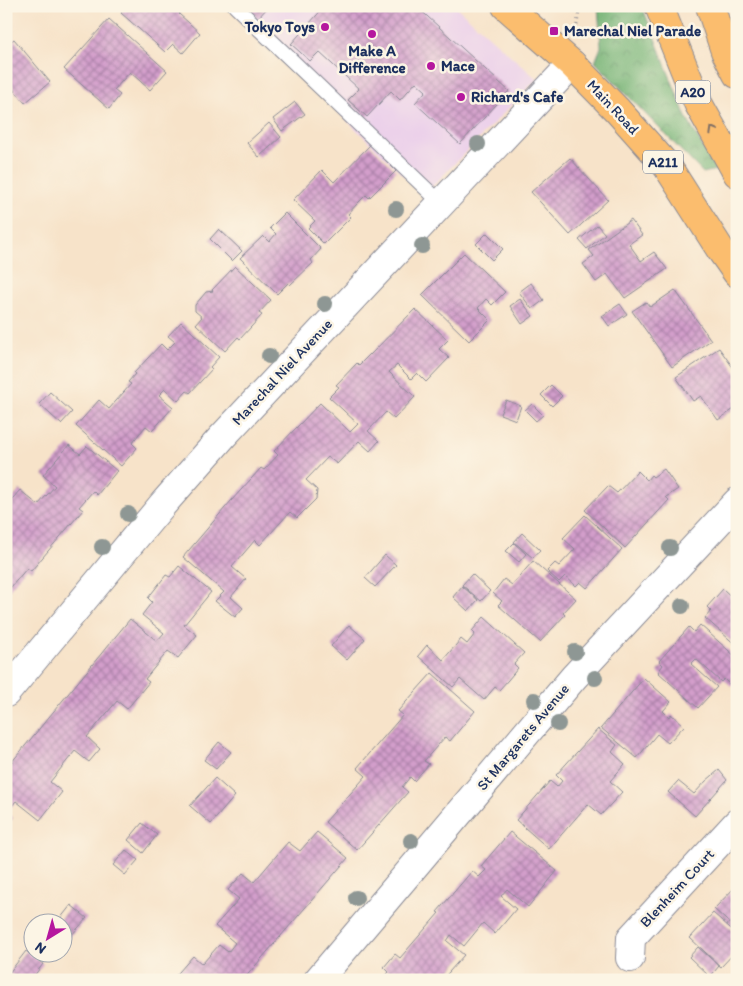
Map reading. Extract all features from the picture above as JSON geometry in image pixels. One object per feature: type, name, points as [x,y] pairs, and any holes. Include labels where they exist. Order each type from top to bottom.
[{"type":"main road","name":"Main Road","points":[[506,6],[572,64],[617,110],[667,166],[737,273]]},
{"type":"main road","name":"A20","points":[[659,6],[698,103],[737,172]]},
{"type":"main road","points":[[710,6],[725,51],[737,74]]},
{"type":"street","name":"Marechal Niel Avenue","points":[[6,693],[210,450],[572,64]]},
{"type":"street","name":"St Margarets Avenue","points":[[318,980],[574,677],[737,502]]},
{"type":"street","name":"Blenheim Court","points":[[630,958],[630,938],[737,823]]},
{"type":"lane","points":[[235,6],[441,203]]},
{"type":"shaded area","points":[[229,6],[455,6],[537,79],[424,195]]},
{"type":"green space","points":[[598,6],[642,6],[686,117],[716,170],[703,173],[595,62],[601,47]]},
{"type":"building","points":[[127,6],[186,6],[179,14],[200,33],[183,53],[173,44],[165,52],[121,13]]},
{"type":"building","points":[[247,6],[269,6],[258,18],[246,8]]},
{"type":"building","points":[[325,6],[416,6],[509,91],[460,144],[415,103],[426,91],[416,82],[400,100],[391,91],[367,117],[348,100],[359,89],[319,52],[310,61],[291,44]]},
{"type":"building","points":[[109,19],[167,71],[150,90],[130,72],[114,90],[120,95],[109,109],[64,69]]},
{"type":"building","points":[[14,39],[50,82],[25,103],[6,80],[6,45]]},
{"type":"building","points":[[6,98],[13,105],[6,111]]},
{"type":"building","points":[[295,102],[305,114],[282,131],[273,119]]},
{"type":"building","points":[[269,123],[281,137],[259,157],[247,143]]},
{"type":"building","points":[[370,145],[396,171],[369,198],[366,195],[357,204],[348,214],[351,217],[324,244],[308,228],[315,221],[293,200],[322,170],[334,182]]},
{"type":"building","points":[[570,158],[608,200],[570,235],[531,192]]},
{"type":"building","points":[[285,213],[321,249],[311,260],[313,263],[290,285],[288,283],[277,294],[240,258],[263,236],[269,242],[276,234],[270,228]]},
{"type":"building","points":[[631,220],[642,235],[629,244],[641,261],[654,252],[667,269],[625,298],[607,274],[596,282],[583,264],[594,256],[589,250]]},
{"type":"building","points":[[597,225],[605,234],[587,249],[579,240]]},
{"type":"building","points":[[219,229],[242,251],[232,261],[210,239]]},
{"type":"building","points":[[487,233],[503,249],[492,260],[476,244]]},
{"type":"building","points":[[464,253],[505,292],[492,305],[486,299],[478,308],[490,320],[469,341],[422,295]]},
{"type":"building","points":[[235,266],[271,300],[259,313],[262,315],[240,339],[238,337],[225,351],[196,324],[202,317],[195,311],[195,305],[206,292],[213,291]]},
{"type":"building","points":[[531,283],[544,300],[532,309],[519,292]]},
{"type":"building","points":[[675,290],[711,340],[672,367],[632,311],[646,302],[650,307]]},
{"type":"building","points":[[520,299],[533,316],[522,324],[510,306]]},
{"type":"building","points":[[620,304],[627,314],[609,326],[602,316]]},
{"type":"building","points":[[415,309],[448,340],[439,349],[449,358],[426,382],[417,373],[411,379],[397,365],[389,372],[415,397],[394,419],[386,412],[368,431],[379,441],[370,451],[359,441],[337,464],[328,457],[306,480],[317,490],[316,499],[297,518],[290,512],[260,545],[255,540],[232,567],[246,579],[231,597],[243,608],[235,617],[215,601],[224,592],[183,557],[261,468],[264,470],[278,455],[274,451],[320,403],[350,432],[358,424],[329,397],[339,387],[336,385],[357,363],[359,365],[370,355]]},
{"type":"building","points":[[181,322],[219,357],[210,367],[212,369],[190,393],[187,391],[178,401],[165,389],[159,395],[173,407],[152,431],[146,426],[132,443],[137,448],[121,466],[76,426],[99,400],[109,409],[131,384],[128,382],[134,373],[161,344],[167,350],[175,342],[168,336]]},
{"type":"building","points":[[719,348],[737,373],[737,407],[718,420],[701,396],[693,401],[676,377]]},
{"type":"building","points":[[551,385],[562,396],[552,406],[541,395]]},
{"type":"building","points":[[50,392],[72,412],[61,424],[39,404]]},
{"type":"building","points":[[506,400],[521,406],[516,420],[500,414]]},
{"type":"building","points":[[532,404],[543,415],[536,421],[525,410]]},
{"type":"building","points":[[69,445],[80,454],[87,446],[117,471],[97,495],[93,491],[79,507],[83,510],[31,571],[27,568],[6,593],[6,506],[20,490],[38,505],[55,486],[43,475]]},
{"type":"building","points":[[664,469],[678,489],[666,497],[669,500],[625,548],[585,510],[608,486],[617,493],[638,471],[647,480],[651,475],[653,477]]},
{"type":"building","points":[[585,515],[622,549],[587,588],[580,582],[576,586],[565,576],[559,582],[547,571],[555,563],[559,566],[575,549],[563,538]]},
{"type":"building","points":[[522,533],[540,550],[533,558],[514,542]]},
{"type":"building","points":[[514,543],[526,554],[519,562],[506,551]]},
{"type":"building","points":[[385,555],[396,565],[375,587],[365,578]]},
{"type":"building","points":[[533,561],[576,599],[563,613],[565,615],[540,642],[498,605],[502,601],[493,593],[504,579],[512,585]]},
{"type":"building","points":[[179,566],[211,592],[184,625],[197,635],[178,658],[168,651],[145,679],[149,682],[127,709],[117,701],[87,737],[100,749],[89,762],[75,751],[50,782],[62,792],[40,820],[16,801],[6,813],[6,769],[130,619],[157,641],[164,633],[142,615],[152,602],[148,598],[166,575],[170,577]]},
{"type":"building","points":[[472,574],[490,591],[481,601],[462,585]]},
{"type":"building","points":[[462,586],[478,600],[468,611],[453,597]]},
{"type":"building","points":[[723,589],[737,602],[737,646],[705,618],[711,611],[707,607]]},
{"type":"building","points":[[484,617],[524,653],[514,664],[518,668],[508,680],[499,690],[495,687],[484,700],[460,679],[453,687],[418,656],[427,645],[443,660],[461,639],[467,644],[475,634],[472,631]]},
{"type":"building","points":[[349,625],[365,639],[347,660],[331,646]]},
{"type":"building","points":[[700,625],[737,658],[737,663],[733,668],[737,671],[737,686],[731,686],[724,679],[721,682],[696,659],[691,664],[717,687],[698,708],[658,672],[663,665],[659,661],[689,627],[694,632]]},
{"type":"building","points":[[432,673],[475,711],[450,741],[445,737],[424,761],[429,764],[414,781],[410,777],[402,787],[408,792],[357,850],[325,822],[366,776],[357,768],[403,715],[398,711]]},
{"type":"building","points":[[644,678],[671,702],[663,711],[669,717],[671,714],[684,726],[668,743],[657,734],[637,758],[601,728]]},
{"type":"building","points":[[598,729],[617,745],[612,752],[625,764],[610,781],[622,792],[601,815],[588,804],[549,849],[516,820],[550,781],[557,787],[562,781],[556,775]]},
{"type":"building","points":[[219,742],[231,752],[216,769],[204,760]]},
{"type":"building","points":[[719,770],[727,780],[695,816],[668,792],[678,781],[694,794]]},
{"type":"building","points":[[215,778],[235,796],[211,824],[190,806]]},
{"type":"building","points":[[6,813],[13,818],[6,826]]},
{"type":"building","points":[[142,823],[157,835],[143,853],[128,840]]},
{"type":"building","points":[[317,832],[348,858],[243,980],[172,980],[193,956],[202,964],[219,945],[228,952],[235,943],[215,926],[239,899],[228,890],[243,873],[254,882],[288,842],[300,851]]},
{"type":"building","points":[[510,832],[557,871],[528,907],[507,889],[501,896],[516,909],[495,934],[483,923],[464,946],[451,935],[447,941],[464,955],[442,980],[382,980],[389,972],[384,967],[395,954],[400,958],[472,871],[479,877],[486,870],[481,866]]},
{"type":"building","points":[[126,850],[138,860],[125,875],[113,865]]},
{"type":"building","points":[[737,885],[737,930],[714,909]]},
{"type":"building","points":[[71,905],[87,918],[72,935],[72,914],[64,914]]},
{"type":"building","points":[[713,913],[737,934],[737,950],[721,967],[690,938]]},
{"type":"building","points":[[698,947],[719,966],[710,977],[689,957]]},
{"type":"building","points":[[22,956],[22,964],[43,964],[31,980],[17,980],[9,973]]},
{"type":"place","name":"Tokyo Toys","points":[[325,27]]},
{"type":"place","name":"Marechal Niel Parade","points":[[554,31]]},
{"type":"place","name":"Make A Difference","points":[[372,34]]},
{"type":"place","name":"Mace","points":[[431,66]]},
{"type":"place","name":"Richard's Cafe","points":[[461,97]]}]
